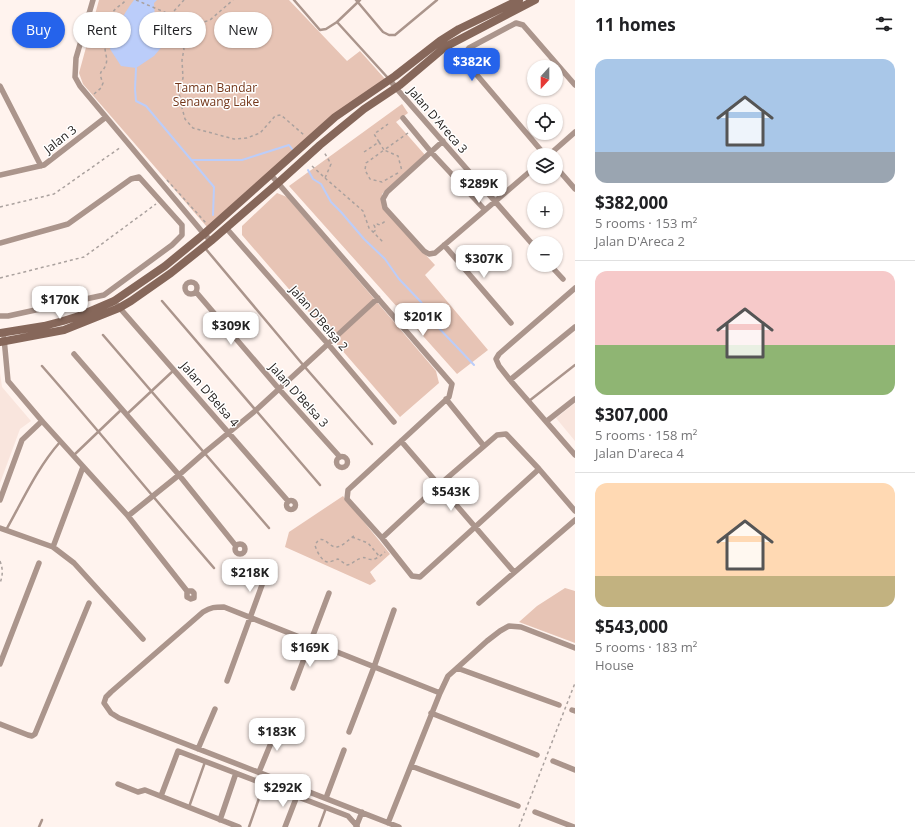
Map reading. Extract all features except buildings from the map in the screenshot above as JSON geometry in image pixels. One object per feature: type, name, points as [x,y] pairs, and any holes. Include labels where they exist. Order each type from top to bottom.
[{"type":"street","points":[[93,0],[76,58],[75,77],[80,86],[106,118],[211,241]]},
{"type":"street","points":[[2,342],[64,330],[117,304],[204,234],[335,117],[390,80],[440,41],[459,29],[519,0]]},
{"type":"street","points":[[187,592],[128,516],[8,381],[2,342],[2,332],[44,326],[117,304],[132,301],[171,273],[227,229],[320,145],[364,109],[396,88],[445,47],[535,0]]},
{"type":"street","points":[[539,148],[465,61],[464,53],[469,48],[516,23],[523,25],[529,30],[575,85]]},
{"type":"street","name":"Jalan D'Areca 3","points":[[390,80],[527,238]]},
{"type":"street","points":[[0,86],[41,166]]},
{"type":"street","name":"Jalan 3","points":[[1,174],[44,165],[106,118]]},
{"type":"street","points":[[403,118],[431,152],[485,210]]},
{"type":"street","points":[[557,148],[575,132]]},
{"type":"street","points":[[443,141],[404,173],[387,192],[383,199],[385,208],[424,251],[429,254],[435,253],[527,174]]},
{"type":"street","points":[[271,175],[452,384],[449,397],[348,490],[347,499],[382,538],[412,576],[420,577],[540,470]]},
{"type":"street","points":[[563,175],[575,189]]},
{"type":"street","points":[[0,243],[68,224],[131,179],[139,177],[182,225],[182,235],[172,245],[104,295],[8,316],[0,316]]},
{"type":"street","name":"Jalan D'Belsa 2","points":[[227,229],[394,422]]},
{"type":"street","points":[[444,245],[511,323]]},
{"type":"street","points":[[556,272],[563,279]]},
{"type":"street","points":[[575,288],[499,354],[496,359],[499,366],[510,380],[575,455]]},
{"type":"street","name":"Jalan D'Belsa 3","points":[[196,292],[279,389],[340,457]]},
{"type":"street","points":[[128,516],[255,411],[378,298]]},
{"type":"street","name":"Jalan D'Belsa 4","points":[[117,304],[288,501]]},
{"type":"street","points":[[510,380],[575,327]]},
{"type":"street","points":[[74,354],[179,475],[236,546]]},
{"type":"street","points":[[446,399],[484,446]]},
{"type":"street","points":[[547,421],[575,399]]},
{"type":"street","points":[[0,500],[22,440],[42,421]]},
{"type":"street","points":[[382,538],[439,485],[497,435],[506,434],[540,470],[575,511]]},
{"type":"street","points":[[401,441],[514,572]]},
{"type":"street","points":[[53,547],[83,467]]},
{"type":"street","points":[[478,603],[575,520]]},
{"type":"street","points":[[0,528],[53,547],[74,563],[143,639]]},
{"type":"street","points":[[0,664],[39,563]]},
{"type":"street","points":[[227,681],[266,574]]},
{"type":"street","points":[[293,688],[329,594]]},
{"type":"street","points":[[0,724],[28,735],[32,736],[35,734],[89,603]]},
{"type":"street","points":[[399,827],[119,718],[111,713],[104,703],[106,697],[111,692],[211,607],[224,607],[440,693]]},
{"type":"street","points":[[349,732],[394,610]]},
{"type":"street","points":[[388,823],[431,713],[448,676],[500,630],[509,626],[520,627],[575,648]]},
{"type":"street","points":[[457,668],[559,705]]},
{"type":"street","points":[[198,749],[215,709]]},
{"type":"street","points":[[431,713],[537,755]]},
{"type":"street","points":[[259,772],[278,726]]},
{"type":"street","points":[[326,798],[344,750]]},
{"type":"street","points":[[161,796],[178,751],[348,816],[356,826],[362,812]]},
{"type":"street","points":[[553,761],[575,770]]},
{"type":"street","points":[[411,766],[518,806]]},
{"type":"street","points":[[220,820],[236,773]]},
{"type":"street","points":[[118,784],[138,792],[145,790],[239,827]]},
{"type":"street","points":[[285,827],[297,796]]},
{"type":"street","points":[[535,812],[574,827]]},
{"type":"lane","points":[[294,0],[320,30],[326,29],[337,22],[357,1],[360,0]]},
{"type":"lane","points":[[357,1],[383,32],[389,35],[395,35],[437,0]]},
{"type":"lane","points":[[337,22],[390,80]]},
{"type":"lane","points":[[204,246],[304,366],[372,444]]},
{"type":"lane","points":[[162,301],[320,485]]},
{"type":"lane","points":[[103,335],[270,528]]},
{"type":"lane","points":[[529,401],[575,365]]},
{"type":"lane","points":[[42,366],[99,431],[152,497],[214,568]]},
{"type":"lane","points":[[74,455],[99,431],[151,391],[175,370]]},
{"type":"lane","points":[[6,530],[37,474],[49,455],[61,442]]},
{"type":"lane","points":[[189,807],[205,761]]},
{"type":"lane","points":[[249,827],[264,784]]},
{"type":"lane","points":[[319,827],[326,808]]},
{"type":"lane","points":[[39,827],[42,820]]},
{"type":"path","points":[[90,98],[101,88],[103,83],[100,76],[106,64],[107,58],[104,50],[105,41],[110,32],[110,17],[116,7],[126,0]]},
{"type":"path","points":[[136,0],[165,12]]},
{"type":"path","points":[[173,12],[184,0]]},
{"type":"path","points":[[206,21],[210,20],[233,0]]},
{"type":"path","points":[[184,48],[182,60],[183,78],[180,92],[181,104],[185,119],[193,128],[234,138],[247,138],[260,133],[275,116],[281,115],[310,140]]},
{"type":"path","points":[[388,124],[374,134],[384,150],[398,156],[404,173],[382,182],[370,179],[366,170],[366,163],[384,150],[413,129]]},
{"type":"path","points":[[364,152],[379,142]]},
{"type":"path","points":[[320,145],[331,164],[325,178]]},
{"type":"path","points":[[0,207],[54,194],[121,147]]},
{"type":"path","points":[[312,166],[363,211],[369,228],[384,244]]},
{"type":"path","points":[[164,176],[210,227]]},
{"type":"path","points":[[0,278],[84,257],[161,200]]},
{"type":"path","points":[[373,232],[376,230],[374,225],[380,225],[393,216]]},
{"type":"path","points":[[380,556],[368,543],[353,536],[338,547],[321,540],[317,541],[315,545],[316,550],[324,561],[328,562],[338,559],[347,565],[360,558],[374,560],[380,556],[390,548]]},
{"type":"path","points":[[0,561],[2,571],[0,583]]},
{"type":"path","points":[[519,827],[575,683]]},
{"type":"shaded area","points":[[0,373],[2,387],[31,421],[20,429],[0,483]]},
{"type":"shaded area","points":[[575,403],[575,441],[556,418]]},
{"type":"green space","name":"Taman Bandar Senawang Lake","points":[[99,0],[289,0],[347,61],[360,51],[385,79],[207,227],[83,84],[79,73],[86,48],[131,48],[131,12],[96,12]]},
{"type":"green space","points":[[402,104],[408,113],[396,122],[425,155],[382,194],[382,204],[387,213],[435,265],[425,275],[488,350],[457,374],[289,186]]},
{"type":"green space","points":[[277,193],[287,197],[436,371],[439,383],[400,417],[242,235],[242,226]]},
{"type":"green space","points":[[343,496],[390,554],[370,572],[376,581],[370,585],[285,547],[289,532]]},
{"type":"green space","points":[[565,588],[575,591],[575,643],[519,622],[537,606]]},
{"type":"water","points":[[134,0],[157,0],[154,3],[155,12],[139,12],[139,48],[161,48],[154,56],[136,68],[121,66],[110,49],[131,48],[131,12],[126,11]]},
{"type":"waterway","points":[[136,68],[136,101],[146,106],[214,187],[213,215]]},
{"type":"waterway","points":[[191,160],[242,160],[289,145],[292,149]]},
{"type":"waterway","points":[[308,170],[313,179],[321,184],[331,202],[364,239],[385,259],[399,279],[421,302],[435,324],[474,365]]}]
